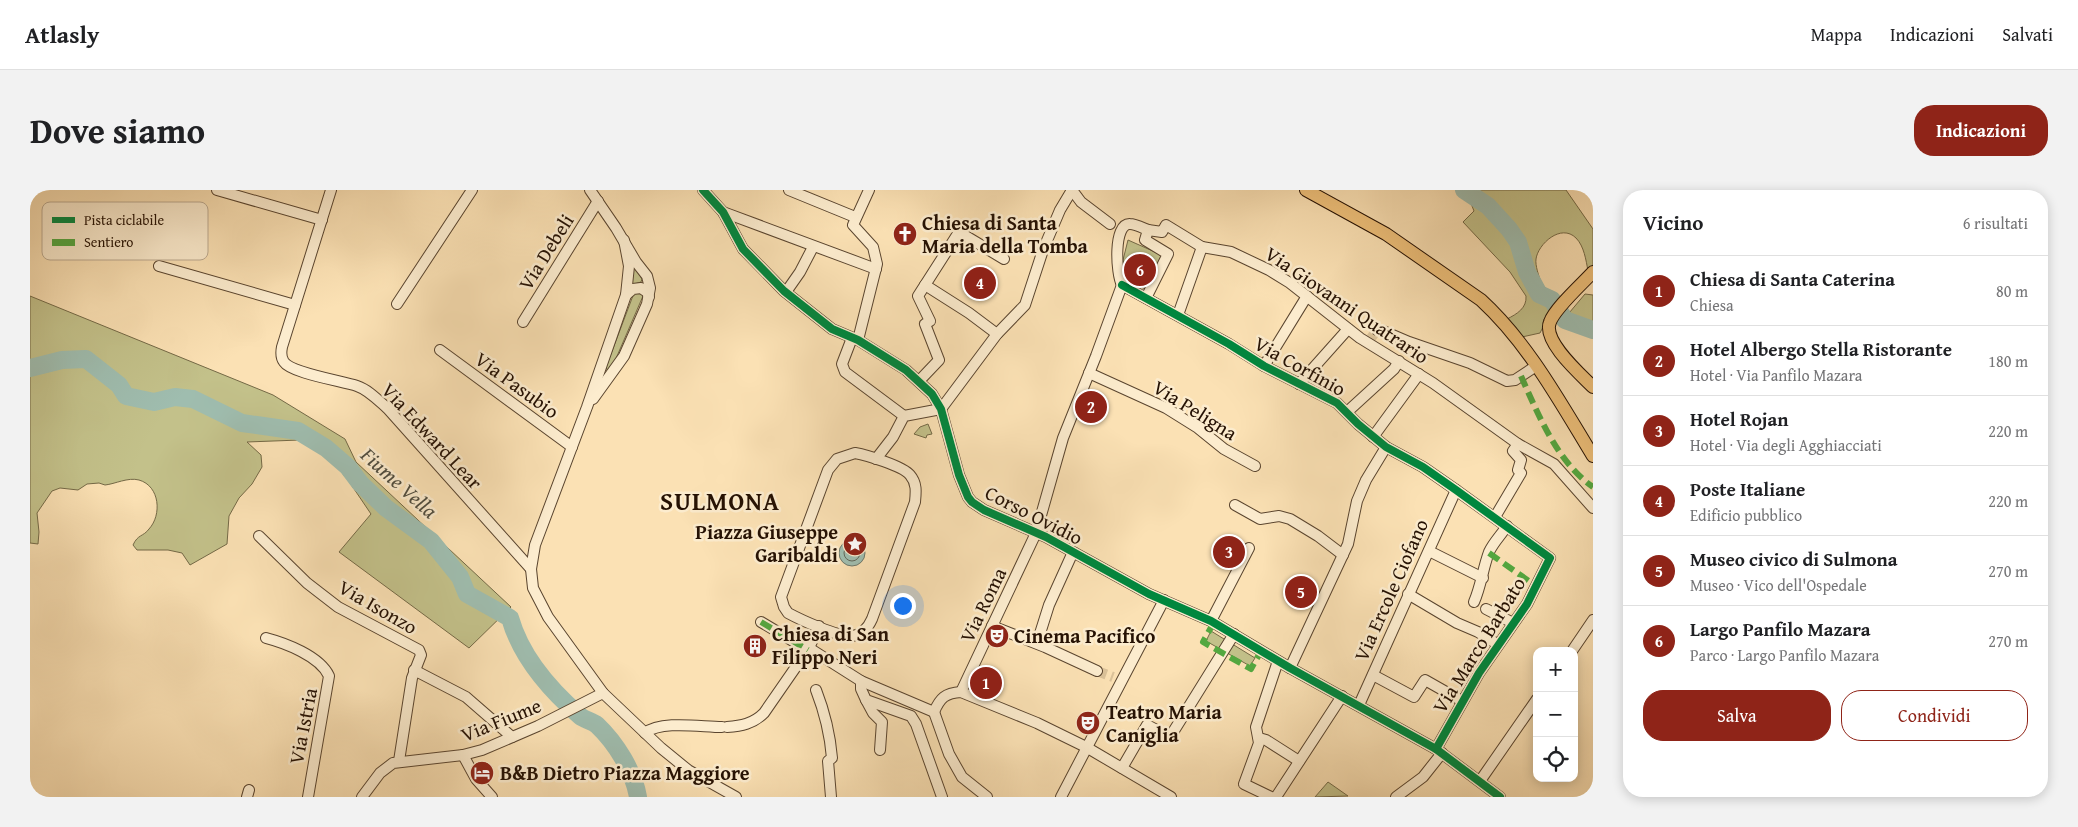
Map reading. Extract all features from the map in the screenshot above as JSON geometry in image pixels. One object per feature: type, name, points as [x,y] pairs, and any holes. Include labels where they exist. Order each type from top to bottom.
[{"type":"main road","points":[[1306,190],[1386,234],[1481,300],[1493,311],[1536,366],[1593,456]]},
{"type":"main road","points":[[1593,272],[1553,316],[1549,326],[1551,340],[1579,374],[1593,387]]},
{"type":"street","points":[[217,190],[322,220]]},
{"type":"street","points":[[159,266],[296,305],[331,190]]},
{"type":"street","points":[[397,304],[472,190]]},
{"type":"street","points":[[587,407],[624,356],[649,296],[647,276],[590,190]]},
{"type":"street","name":"Corso Ovidio","points":[[703,190],[723,212],[743,249],[786,292],[832,329],[855,339],[906,370],[932,394],[941,409],[968,497],[984,510],[1036,533],[1134,586],[1211,621],[1290,668],[1439,751],[1498,796]]},
{"type":"street","points":[[789,190],[854,219]]},
{"type":"street","points":[[868,190],[853,225],[873,247],[876,253],[876,269],[855,339],[842,364],[845,372],[904,416],[941,409],[997,334],[1021,310],[1028,298],[1043,250],[1060,210],[1072,190],[1081,202],[1115,228],[1129,224],[1148,230],[1145,240],[1168,254],[1146,298]]},
{"type":"street","name":"Via Debeli","points":[[523,322],[598,201]]},
{"type":"street","points":[[723,212],[876,269]]},
{"type":"street","name":"Via Giovanni Quatrario","points":[[1148,230],[1162,232],[1166,225],[1202,247],[1231,252],[1276,274],[1348,329],[1372,337],[1399,361],[1518,444],[1554,464],[1593,508]]},
{"type":"street","points":[[1115,228],[1117,274],[1122,285]]},
{"type":"street","points":[[920,381],[939,360],[925,324],[930,321],[918,296],[959,232],[1004,259]]},
{"type":"street","points":[[624,240],[629,266],[626,295],[587,407],[535,545],[531,569],[534,588],[548,618],[603,693],[688,770],[736,797]]},
{"type":"street","points":[[786,292],[800,272],[813,247]]},
{"type":"street","points":[[1178,315],[1202,247]]},
{"type":"street","points":[[925,285],[969,313],[997,334]]},
{"type":"street","name":"Via Corfinio","points":[[1122,285],[1229,344],[1264,366],[1337,403],[1386,447],[1423,467],[1550,558]]},
{"type":"street","name":"Via Roma","points":[[961,692],[1036,533],[1063,438],[1122,285]]},
{"type":"street","points":[[626,295],[634,289],[641,288],[649,296]]},
{"type":"street","points":[[1264,366],[1307,296]]},
{"type":"street","name":"Via Edward Lear","points":[[296,305],[281,352],[284,363],[297,371],[359,387],[372,396],[388,410],[531,569]]},
{"type":"street","points":[[1299,384],[1348,329]]},
{"type":"street","points":[[1372,337],[1381,330],[1409,342],[1470,363],[1507,381],[1515,380],[1536,366]]},
{"type":"street","name":"Via Pasubio","points":[[440,350],[572,447]]},
{"type":"street","points":[[1347,412],[1394,369],[1399,361]]},
{"type":"street","points":[[602,365],[603,375],[608,380]]},
{"type":"street","name":"Via Peligna","points":[[1089,373],[1166,408],[1198,428],[1224,449],[1255,466]]},
{"type":"street","points":[[1373,437],[1419,374]]},
{"type":"street","points":[[876,459],[893,437],[904,416]]},
{"type":"street","points":[[1495,518],[1521,473],[1518,470],[1522,460],[1514,451],[1518,444]]},
{"type":"street","points":[[1290,668],[1348,544],[1357,501],[1366,480],[1386,447]]},
{"type":"street","points":[[855,453],[876,459],[910,474],[916,490],[915,502],[869,625],[858,634],[851,636],[819,626],[788,613],[782,602],[782,590],[831,465],[842,456],[855,453]]},
{"type":"street","name":"Via Ercole Ciofano","points":[[1359,705],[1456,490]]},
{"type":"street","points":[[1236,505],[1260,519],[1279,516],[1290,519],[1343,554]]},
{"type":"street","points":[[1474,602],[1483,578],[1489,553],[1507,526]]},
{"type":"street","name":"Via Isonzo","points":[[259,536],[307,583],[338,607],[370,622],[419,650],[421,655],[414,670],[399,761]]},
{"type":"street","points":[[1211,621],[1249,548]]},
{"type":"street","points":[[1429,551],[1483,578]]},
{"type":"street","points":[[1037,643],[1049,605],[1073,552]]},
{"type":"street","name":"Via Marco Barbato","points":[[1396,797],[1422,777],[1439,751],[1462,701],[1497,644],[1526,604],[1550,558]]},
{"type":"street","points":[[1408,594],[1497,644]]},
{"type":"street","points":[[1061,797],[1117,679],[1164,600]]},
{"type":"street","points":[[1486,609],[1513,624]]},
{"type":"street","points":[[1575,647],[1593,620]]},
{"type":"street","points":[[761,622],[861,680],[934,712]]},
{"type":"street","points":[[645,733],[650,729],[666,725],[724,727],[757,720],[764,714],[808,649],[819,626]]},
{"type":"street","points":[[992,626],[1037,643],[1098,671]]},
{"type":"street","points":[[1122,768],[1146,726],[1170,737],[1234,634]]},
{"type":"street","name":"Via Istria","points":[[266,638],[298,650],[319,664],[329,676],[308,797]]},
{"type":"street","points":[[1271,797],[1244,784],[1259,738],[1256,727],[1278,661]]},
{"type":"street","points":[[414,670],[466,697],[512,737]]},
{"type":"street","points":[[1373,674],[1414,697],[1424,680],[1462,701]]},
{"type":"street","points":[[861,680],[860,689],[873,713],[882,722],[880,750]]},
{"type":"street","points":[[816,690],[827,719],[831,742],[832,758],[828,761],[831,797]]},
{"type":"street","points":[[988,797],[962,777],[949,754],[934,712],[940,698],[950,692],[961,692],[1030,720],[1086,747],[1171,797]]},
{"type":"street","name":"Via Fiume","points":[[362,797],[384,768],[399,761],[464,755],[482,750],[538,726],[603,693]]},
{"type":"street","points":[[1276,797],[1342,696]]},
{"type":"street","points":[[866,700],[911,716],[921,733],[942,797]]},
{"type":"street","points":[[1480,781],[1533,705]]},
{"type":"street","points":[[1259,738],[1266,740],[1299,761]]},
{"type":"street","points":[[464,755],[476,780],[492,797]]},
{"type":"shaded area","points":[[1459,190],[1566,190],[1593,229],[1593,265],[1588,271],[1581,245],[1570,234],[1557,234],[1541,247],[1536,259],[1538,274],[1547,290],[1560,302],[1549,315],[1540,333],[1522,337],[1507,319],[1518,313],[1523,307],[1526,296],[1510,272],[1463,222],[1474,211],[1470,201]]},
{"type":"shaded area","points":[[1128,240],[1164,256],[1146,289],[1126,281],[1123,260]]},
{"type":"shaded area","points":[[634,266],[642,279],[641,282],[631,285]]},
{"type":"shaded area","points":[[634,293],[640,293],[643,296],[611,370],[608,372],[606,367]]},
{"type":"shaded area","points":[[1585,294],[1593,295],[1593,334],[1559,325]]},
{"type":"shaded area","points":[[30,296],[273,395],[345,439],[356,462],[511,607],[469,648],[339,552],[371,514],[333,462],[300,440],[247,442],[261,455],[262,467],[252,484],[239,498],[229,516],[227,544],[190,565],[182,553],[168,550],[137,550],[133,545],[137,539],[147,532],[153,523],[157,509],[155,494],[151,488],[146,483],[135,479],[105,485],[99,483],[87,484],[78,490],[60,488],[52,491],[37,513],[38,544],[30,543]]},
{"type":"shaded area","points":[[928,424],[932,434],[927,435],[926,438],[914,434],[920,427]]},
{"type":"shaded area","points":[[1211,631],[1255,658],[1250,666],[1206,641]]},
{"type":"shaded area","points":[[1328,782],[1348,796],[1315,797]]},
{"type":"water","points":[[852,540],[861,544],[865,553],[861,562],[852,566],[843,562],[839,553],[843,544]]},
{"type":"waterway","points":[[1464,190],[1488,206],[1509,229],[1518,242],[1527,272],[1539,294],[1552,300],[1565,320],[1593,330]]},
{"type":"waterway","name":"Fiume Vella","points":[[30,368],[62,360],[86,359],[119,385],[126,396],[154,402],[175,397],[193,399],[242,423],[298,431],[326,448],[348,467],[360,483],[386,508],[431,541],[460,577],[467,594],[510,618],[521,646],[538,672],[580,716],[597,725],[611,740],[633,778],[638,797]]},
{"type":"tunnel","points":[[1371,338],[1377,330]]},
{"type":"tunnel","points":[[1097,671],[1113,677]]},
{"type":"marked path","points":[[1521,376],[1542,421],[1559,451],[1580,477],[1593,487]]},
{"type":"marked path","points":[[1489,553],[1536,586]]},
{"type":"marked path","points":[[761,622],[808,650]]},
{"type":"marked path","points":[[1214,622],[1203,642],[1251,669],[1261,651]]},
{"type":"cycle path","points":[[703,190],[723,212],[743,249],[784,291],[832,329],[858,340],[906,370],[932,394],[941,409],[959,475],[972,502],[984,510],[1046,537],[1149,594],[1211,621],[1290,668],[1436,749],[1500,797]]},
{"type":"cycle path","points":[[1122,285],[1229,344],[1264,366],[1337,403],[1358,424],[1386,447],[1423,467],[1550,558],[1527,604],[1479,673],[1436,749]]},
{"type":"place","name":"Chiesa di Santa Maria della Tomba","points":[[905,234]]},
{"type":"place","name":"Largo Panfilo Mazara","points":[[1140,270]]},
{"type":"place","name":"Poste Italiane","points":[[980,283]]},
{"type":"place","name":"Hotel Albergo Stella Ristorante","points":[[1091,407]]},
{"type":"place","name":"Piazza Giuseppe Garibaldi","points":[[855,544]]},
{"type":"place","name":"Hotel Rojan","points":[[1229,552]]},
{"type":"place","name":"Museo civico di Sulmona","points":[[1301,592]]},
{"type":"place","name":"Cinema Pacifico","points":[[997,636]]},
{"type":"place","name":"Chiesa di San Filippo Neri","points":[[755,646]]},
{"type":"place","name":"Chiesa di Santa Caterina","points":[[986,683]]},
{"type":"place","name":"Teatro Maria Caniglia","points":[[1088,723]]},
{"type":"place","name":"B&B Dietro Piazza Maggiore","points":[[482,773]]},
{"type":"district","name":"SULMONA","points":[[720,501]]}]
